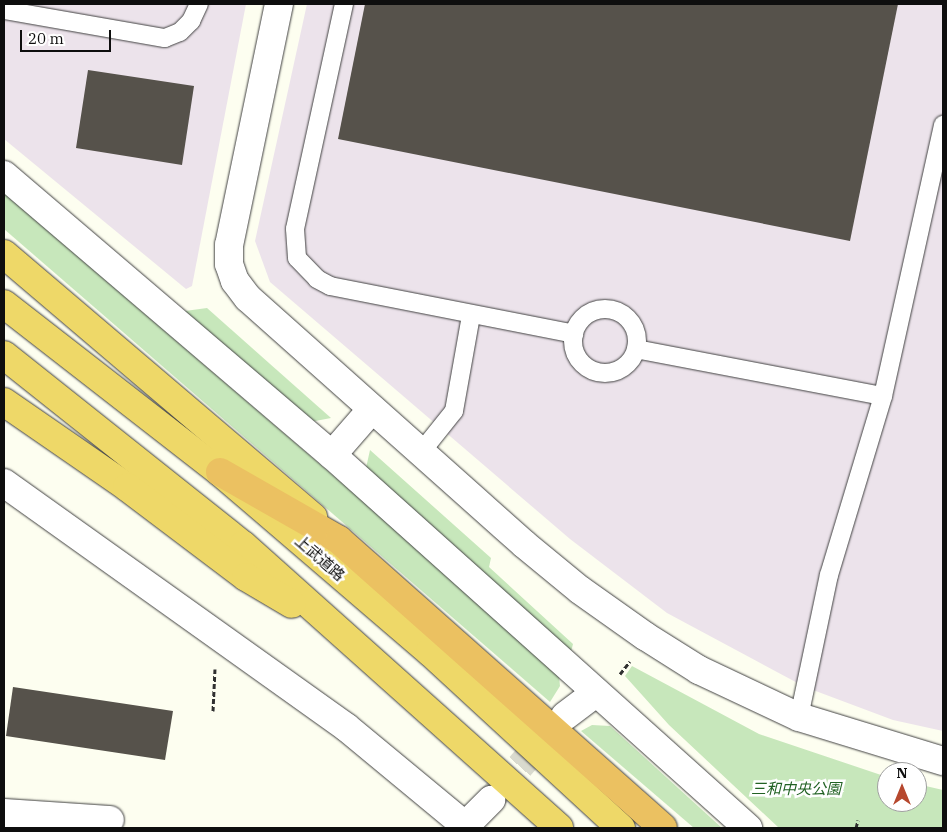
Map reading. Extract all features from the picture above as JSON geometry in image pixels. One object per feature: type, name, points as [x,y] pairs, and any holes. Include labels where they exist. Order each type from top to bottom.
[{"type":"highway","points":[[4,254],[339,540],[662,828]]},
{"type":"highway","name":"上武道路","points":[[4,304],[220,472],[430,652],[621,828]]},
{"type":"highway","points":[[4,355],[243,545],[352,639],[559,828]]},
{"type":"highway","points":[[4,402],[127,487],[246,577],[352,639]]},
{"type":"highway","points":[[220,472],[339,540],[430,652]]},
{"type":"street","points":[[279,4],[234,215],[229,264],[235,281],[248,298],[372,409],[588,596],[699,670],[798,718],[943,761]]},
{"type":"street","points":[[4,175],[605,687],[748,828]]},
{"type":"street","points":[[332,455],[372,409]]},
{"type":"street","points":[[4,482],[346,726],[465,827],[490,800]]},
{"type":"street","points":[[565,716],[605,687]]},
{"type":"street","points":[[4,813],[110,820]]},
{"type":"lane","points":[[4,10],[166,38],[180,32],[191,22],[199,4]]},
{"type":"lane","points":[[344,4],[295,229],[297,258],[330,286],[471,316],[574,334]]},
{"type":"lane","points":[[798,718],[829,576],[883,396],[943,125]]},
{"type":"lane","points":[[608,310],[628,319],[635,333],[636,349],[624,368],[614,372],[593,371],[577,358],[574,334],[588,314],[608,310]]},
{"type":"lane","points":[[422,451],[454,411],[471,316]]},
{"type":"lane","points":[[636,349],[883,396]]},
{"type":"path","points":[[605,687],[632,658]]},
{"type":"path","points":[[213,711],[215,667]]},
{"type":"path","points":[[856,828],[858,820]]},
{"type":"shaded area","points":[[4,4],[246,4],[192,286],[186,289],[4,139]]},
{"type":"shaded area","points":[[307,4],[943,4],[943,731],[893,720],[805,687],[667,613],[570,539],[270,282],[255,241]]},
{"type":"green space","points":[[4,193],[469,592],[559,677],[560,686],[550,702],[4,229]]},
{"type":"green space","points":[[207,308],[331,418],[310,422],[185,311]]},
{"type":"green space","points":[[370,450],[491,558],[489,567],[573,644],[571,652],[366,468]]},
{"type":"green space","name":"三和中央公園","points":[[632,666],[759,734],[877,774],[877,812],[927,812],[927,786],[943,790],[943,828],[779,828],[669,725],[625,676]]},
{"type":"green space","points":[[592,725],[610,726],[722,828],[694,828],[581,731]]},
{"type":"building","points":[[365,4],[898,4],[850,241],[338,139]]},
{"type":"building","points":[[88,70],[194,86],[182,165],[76,148]]},
{"type":"building","points":[[13,687],[173,711],[165,760],[6,736]]},
{"type":"tunnel","points":[[492,798],[551,731]]}]
